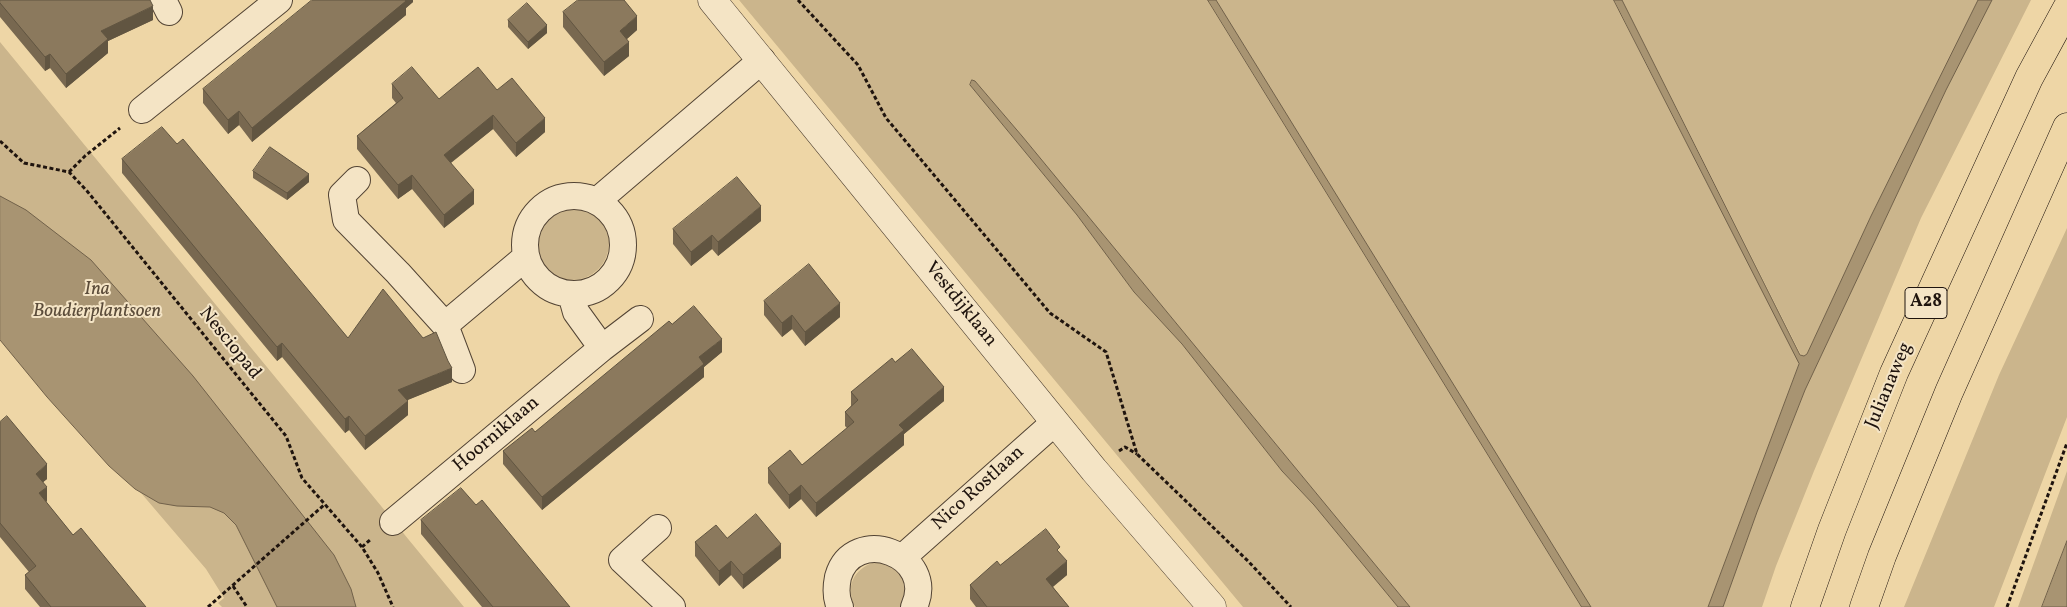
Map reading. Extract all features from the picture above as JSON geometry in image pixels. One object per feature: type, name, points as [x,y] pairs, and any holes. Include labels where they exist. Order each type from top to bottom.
[{"type":"highway","name":"Julianaweg","points":[[1805,607],[1832,530],[1894,373],[2029,78],[2067,8]]},
{"type":"highway","points":[[1864,607],[1882,556],[1949,392],[2067,127]]},
{"type":"street","points":[[142,110],[280,0]]},
{"type":"street","name":"Vestdijklaan","points":[[712,0],[1055,422],[1212,607]]},
{"type":"street","points":[[597,201],[762,60]]},
{"type":"street","points":[[357,180],[342,195],[346,220],[445,325],[462,370]]},
{"type":"street","points":[[579,195],[597,201],[612,213],[621,230],[623,248],[618,267],[606,282],[590,291],[571,294],[556,291],[543,283],[532,272],[526,257],[524,238],[531,220],[543,206],[560,197],[579,195]]},
{"type":"street","points":[[445,325],[526,257]]},
{"type":"street","points":[[571,294],[576,312],[602,348]]},
{"type":"street","name":"Hoorniklaan","points":[[393,522],[602,348],[640,319]]},
{"type":"street","name":"Nico Rostlaan","points":[[903,557],[1055,422]]},
{"type":"street","points":[[658,528],[622,560],[672,607]]},
{"type":"street","points":[[838,606],[836,587],[840,570],[852,556],[868,549],[886,549],[903,557],[913,569],[918,584],[917,600],[914,607]]},
{"type":"path","points":[[798,0],[858,65],[886,118],[1050,313],[1106,352],[1137,454],[1248,561],[1291,607]]},
{"type":"path","points":[[0,142],[24,163],[69,172],[84,156],[142,110]]},
{"type":"path","name":"Nesciopad","points":[[69,172],[87,191],[286,436],[302,478],[362,547],[378,574],[393,607]]},
{"type":"path","points":[[2007,607],[2067,443]]},
{"type":"path","points":[[208,607],[324,505]]},
{"type":"path","points":[[233,586],[247,607]]},
{"type":"green space","points":[[739,0],[1208,0],[1583,607],[1410,607],[1022,136],[975,81],[972,80],[970,85],[1077,215],[1134,292],[1182,344],[1282,471],[1314,505],[1398,607],[1243,607]]},
{"type":"green space","points":[[1216,0],[1614,0],[1799,364],[1708,607],[1591,607]]},
{"type":"green space","points":[[1622,0],[1978,0],[1871,216],[1807,354],[1804,356],[1801,355]]},
{"type":"green space","points":[[1992,0],[2031,0],[1921,218],[1814,471],[1776,566],[1762,607],[1723,607],[1757,512],[1805,390],[1946,90]]},
{"type":"green space","name":"Ina Boudierplantsoen","points":[[0,42],[464,607],[222,607],[218,603],[224,598],[206,569],[0,328]]},
{"type":"green space","points":[[572,206],[586,209],[598,217],[606,229],[609,243],[606,257],[598,269],[586,277],[572,280],[558,277],[546,269],[538,257],[535,243],[538,229],[546,217],[558,209]]},
{"type":"green space","points":[[2067,228],[2067,417],[1994,607],[1904,607],[1999,375]]},
{"type":"green space","points":[[2067,471],[2067,541],[2042,607],[2018,607]]},
{"type":"green space","points":[[875,562],[890,566],[901,577],[906,591],[900,607],[855,607],[851,593],[853,580],[861,569]]},
{"type":"shaded area","points":[[1208,0],[1216,0],[1591,607],[1582,607]]},
{"type":"shaded area","points":[[1614,0],[1622,0],[1800,355],[1804,356],[1807,354],[1871,216],[1978,0],[1992,0],[1946,90],[1805,390],[1757,512],[1723,607],[1708,607],[1799,364]]},
{"type":"shaded area","points":[[972,80],[975,81],[1022,136],[1410,607],[1398,607],[1314,505],[1282,471],[1182,344],[1134,292],[1077,215],[970,85]]},
{"type":"shaded area","points":[[0,196],[26,210],[91,260],[193,376],[334,555],[351,589],[356,607],[277,607],[236,525],[224,513],[210,507],[177,506],[159,503],[135,489],[109,466],[47,397],[0,340]]},
{"type":"shaded area","points":[[2067,541],[2067,607],[2042,607]]},
{"type":"building","points":[[0,0],[150,0],[153,6],[101,31],[108,39],[66,74],[50,54],[45,57],[0,3]]},
{"type":"building","points":[[312,0],[406,1],[252,128],[239,111],[228,120],[203,89]]},
{"type":"building","points":[[578,0],[624,0],[637,16],[620,31],[629,42],[604,62],[563,12]]},
{"type":"building","points":[[527,3],[547,25],[528,42],[508,20]]},
{"type":"building","points":[[412,67],[439,99],[478,67],[497,90],[512,78],[545,118],[516,143],[493,115],[444,155],[474,190],[444,215],[412,175],[398,185],[357,136],[403,98],[392,84]]},
{"type":"building","points":[[162,127],[177,144],[183,139],[348,338],[383,289],[423,338],[436,332],[452,368],[398,390],[408,401],[365,436],[349,416],[345,419],[282,343],[277,347],[122,159]]},
{"type":"building","points":[[270,147],[309,174],[287,193],[253,171]]},
{"type":"building","points":[[737,177],[761,206],[718,242],[712,235],[691,252],[673,229]]},
{"type":"building","points":[[809,264],[840,303],[805,332],[792,315],[782,323],[764,301]]},
{"type":"building","points":[[694,306],[722,339],[699,357],[704,364],[542,497],[503,451],[532,428],[535,432],[669,321],[672,324]]},
{"type":"building","points":[[912,349],[944,387],[899,425],[904,430],[816,503],[801,485],[789,495],[768,468],[790,450],[802,465],[854,422],[845,412],[858,400],[851,392],[892,358],[895,362]]},
{"type":"building","points":[[7,416],[47,464],[36,474],[47,487],[39,493],[73,535],[81,528],[146,607],[51,607],[25,575],[36,566],[0,523],[0,422]]},
{"type":"building","points":[[461,488],[476,505],[482,500],[570,607],[493,607],[421,520]]},
{"type":"building","points":[[756,514],[781,544],[743,575],[731,561],[719,571],[695,542],[716,525],[727,538]]},
{"type":"building","points":[[1046,529],[1060,547],[1057,550],[1067,561],[1046,579],[1069,607],[987,607],[970,585],[997,561],[1000,565]]}]
